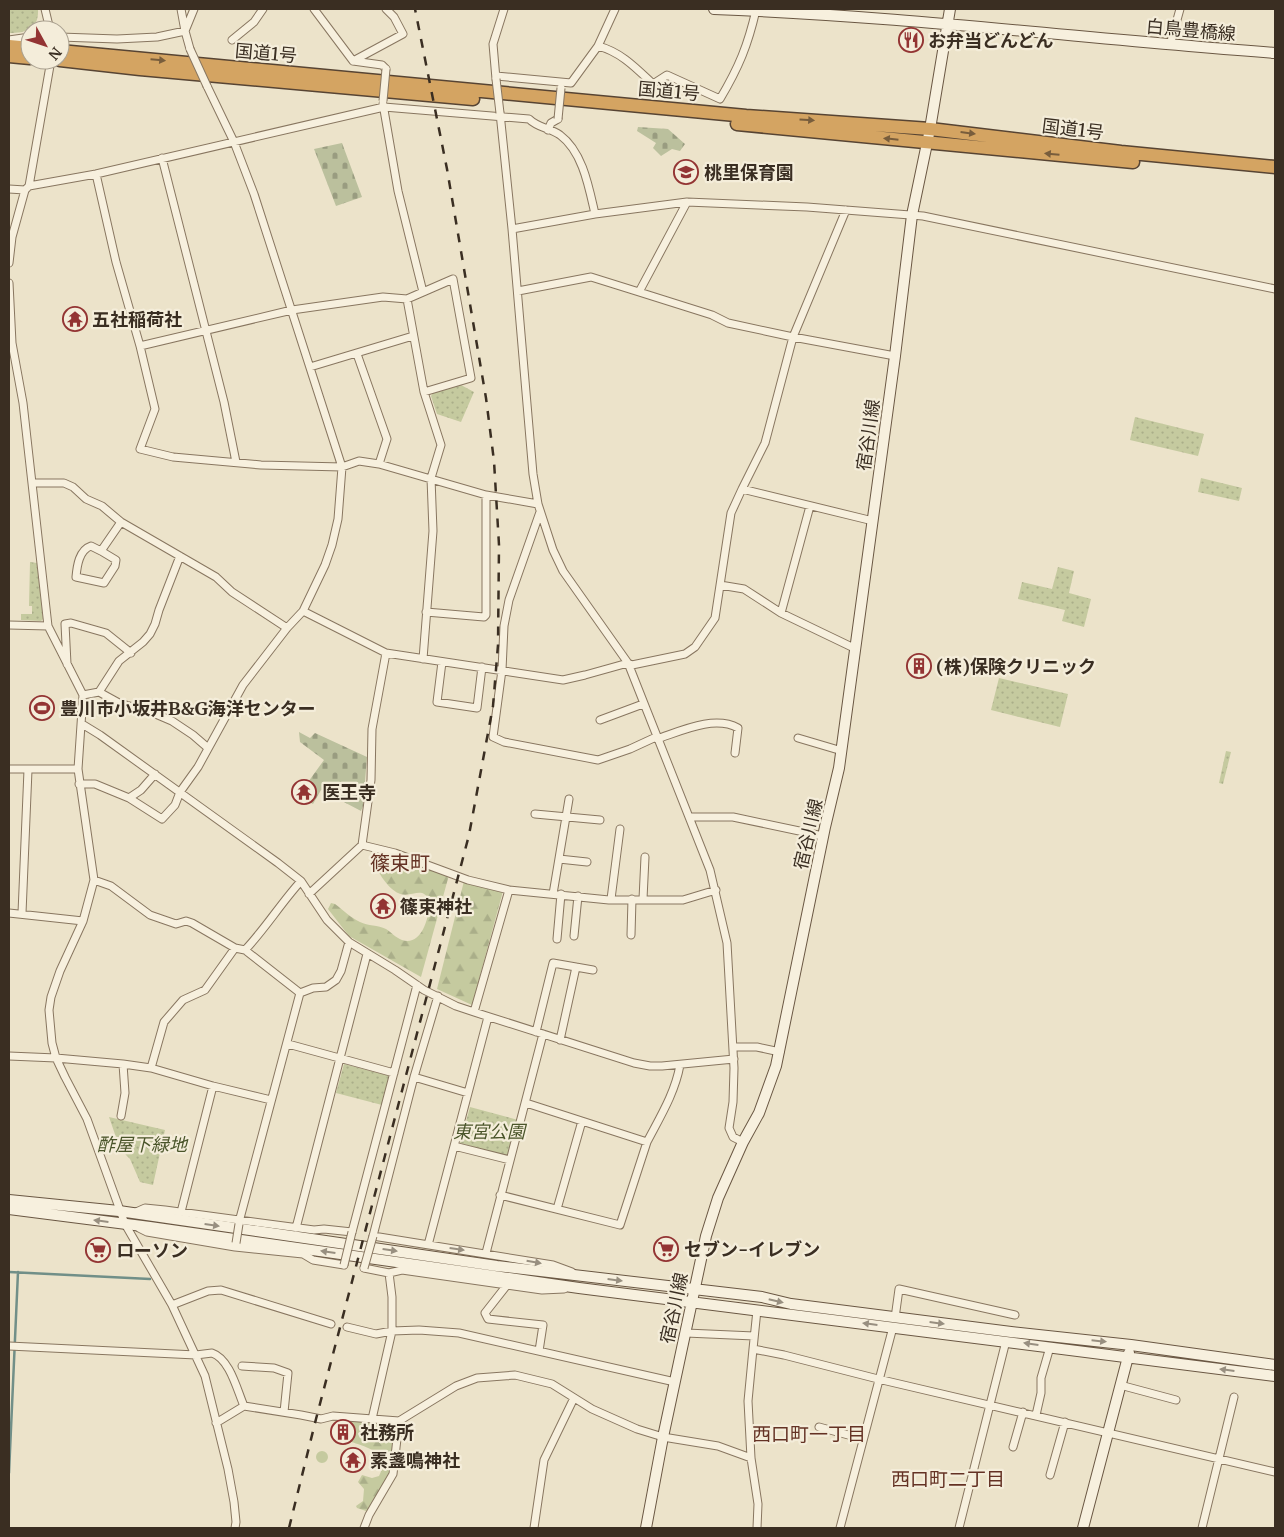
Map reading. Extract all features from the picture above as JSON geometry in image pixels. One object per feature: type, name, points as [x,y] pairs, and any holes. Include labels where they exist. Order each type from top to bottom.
[{"type":"highway","name":"国道1号","points":[[70,52],[746,116],[930,129],[1120,152],[1275,166]]},
{"type":"highway","name":"国道1号","points":[[70,61],[1275,175]]},
{"type":"street","points":[[79,784],[95,784],[128,798],[162,819],[175,805],[180,792],[198,767],[243,685],[287,628],[303,611],[325,565],[338,519],[342,467],[254,194],[234,142],[190,49],[181,9]]},
{"type":"street","points":[[185,31],[194,9]]},
{"type":"street","points":[[232,40],[254,22],[263,9]]},
{"type":"street","points":[[314,9],[353,61],[382,64],[386,69],[383,104],[398,191],[423,292]]},
{"type":"street","points":[[353,61],[403,34],[394,17],[386,9]]},
{"type":"street","points":[[504,9],[493,44],[518,291],[532,474],[539,508],[553,550],[563,571],[628,663],[710,870],[727,944],[734,1059],[733,1094],[729,1128],[733,1136],[743,1142]]},
{"type":"street","points":[[496,77],[561,86],[572,83],[598,46],[615,9]]},
{"type":"street","name":"白鳥豊橋線","points":[[714,9],[756,10],[1275,53]]},
{"type":"street","name":"宿谷川線","points":[[646,1528],[663,1437],[706,1236],[715,1205],[770,1086],[780,1052],[842,750],[912,215],[930,129],[950,9]]},
{"type":"street","points":[[1170,45],[1180,9]]},
{"type":"street","points":[[598,46],[608,49],[629,61],[654,84],[667,75],[720,99],[734,75],[748,42],[756,10]]},
{"type":"street","points":[[70,37],[117,39],[157,37],[185,31]]},
{"type":"street","points":[[9,263],[12,237],[27,188],[49,70]]},
{"type":"street","points":[[548,130],[551,123],[558,119],[561,86]]},
{"type":"street","points":[[9,190],[96,174],[234,142],[383,104],[528,119],[557,133],[566,140],[577,157],[585,177],[595,214]]},
{"type":"street","points":[[162,158],[224,402],[236,462]]},
{"type":"street","points":[[96,174],[116,262],[140,346],[155,409],[140,449],[173,457],[261,465],[342,467],[359,461],[379,464],[486,495],[539,508]]},
{"type":"street","points":[[512,229],[595,214],[702,201],[912,215],[1275,290]]},
{"type":"street","points":[[639,292],[687,202]]},
{"type":"street","points":[[303,611],[386,654],[563,680],[585,676],[628,663],[632,665],[685,654],[695,647],[715,618],[731,514],[765,443],[793,337],[846,210]]},
{"type":"street","points":[[518,291],[591,277],[712,315],[728,323],[895,356]]},
{"type":"street","points":[[140,346],[292,310],[383,296],[407,299],[453,279],[471,378],[424,392]]},
{"type":"street","points":[[9,283],[10,335],[23,403],[48,626],[83,695],[78,769],[94,880],[83,921],[60,971],[51,997],[50,1025],[56,1058],[87,1119],[119,1211],[130,1224],[172,1305],[205,1376],[234,1502],[235,1528]]},
{"type":"street","points":[[407,299],[424,392],[441,445],[432,478],[433,531],[423,660]]},
{"type":"street","points":[[310,367],[413,336]]},
{"type":"street","points":[[357,354],[386,439],[379,464]]},
{"type":"street","points":[[32,483],[64,483],[73,487],[86,498],[102,506],[121,522],[216,577],[232,592],[287,628]]},
{"type":"street","points":[[742,489],[873,521]]},
{"type":"street","points":[[426,612],[484,617],[486,615],[486,495]]},
{"type":"street","points":[[781,612],[810,506]]},
{"type":"street","points":[[539,508],[509,600],[504,626],[502,670],[493,737],[499,740],[598,760],[704,723],[738,728],[735,753]]},
{"type":"street","points":[[101,551],[121,522]]},
{"type":"street","points":[[91,546],[101,551],[116,560],[115,566],[104,583],[76,578],[77,564],[86,548],[91,546]]},
{"type":"street","points":[[99,692],[119,661],[143,642],[155,624],[180,556]]},
{"type":"street","points":[[720,585],[744,589],[781,612],[856,649]]},
{"type":"street","points":[[67,665],[65,624],[72,623],[106,633],[131,653]]},
{"type":"street","points":[[9,625],[48,626]]},
{"type":"street","points":[[310,894],[362,845],[371,780],[372,729],[386,654]]},
{"type":"street","points":[[442,662],[437,702],[477,708],[482,667]]},
{"type":"street","points":[[83,695],[99,692],[119,703],[151,712],[172,721],[208,748]]},
{"type":"street","points":[[600,720],[643,704]]},
{"type":"street","points":[[82,724],[244,837],[301,882],[327,920],[349,942],[417,985],[456,1006],[560,1040],[650,1066],[734,1059]]},
{"type":"street","points":[[798,738],[842,750]]},
{"type":"street","points":[[9,769],[78,769]]},
{"type":"street","points":[[22,914],[28,770]]},
{"type":"street","points":[[128,798],[141,790],[155,774]]},
{"type":"street","points":[[553,894],[569,799]]},
{"type":"street","points":[[535,814],[600,820]]},
{"type":"street","points":[[690,817],[734,817],[824,836]]},
{"type":"street","points":[[611,899],[620,829]]},
{"type":"street","points":[[362,845],[395,853],[468,880],[509,890],[611,899],[683,900],[716,890]]},
{"type":"street","points":[[643,899],[645,857]]},
{"type":"street","points":[[559,859],[587,862]]},
{"type":"street","points":[[94,880],[112,886],[150,916],[176,924],[186,921],[192,923],[235,948],[245,950],[300,993]]},
{"type":"street","points":[[245,950],[301,882]]},
{"type":"street","points":[[474,1012],[509,890]]},
{"type":"street","points":[[557,939],[561,894]]},
{"type":"street","points":[[574,936],[578,896]]},
{"type":"street","points":[[631,935],[632,899]]},
{"type":"street","points":[[9,913],[83,921]]},
{"type":"street","points":[[300,993],[313,988],[326,987],[336,980],[341,971],[349,942]]},
{"type":"street","points":[[150,1068],[164,1022],[183,1000],[205,990],[235,948]]},
{"type":"street","points":[[296,1228],[367,954]]},
{"type":"street","points":[[486,1253],[526,1103],[553,963],[593,970]]},
{"type":"street","points":[[560,1040],[576,967]]},
{"type":"street","points":[[130,1224],[146,1232],[303,1254],[313,1260],[344,1265],[417,985]]},
{"type":"street","points":[[235,1245],[239,1222],[271,1100],[288,1044],[300,993]]},
{"type":"street","points":[[438,996],[414,1077],[364,1268],[389,1273],[402,1270],[542,1290],[579,1288]]},
{"type":"street","points":[[428,1245],[488,1017]]},
{"type":"street","points":[[288,1044],[394,1073]]},
{"type":"street","points":[[733,1047],[757,1047],[780,1052]]},
{"type":"street","points":[[9,1056],[56,1058],[150,1068],[271,1100]]},
{"type":"street","points":[[121,1116],[125,1093],[123,1064]]},
{"type":"street","points":[[500,1196],[620,1226],[647,1142],[678,1079],[680,1065]]},
{"type":"street","points":[[414,1077],[468,1093]]},
{"type":"street","points":[[181,1212],[213,1086]]},
{"type":"street","points":[[526,1103],[647,1142]]},
{"type":"street","points":[[557,1209],[582,1121]]},
{"type":"street","points":[[454,1146],[510,1160]]},
{"type":"street","points":[[9,1200],[119,1211],[497,1266],[762,1297],[894,1323],[1006,1341],[1275,1376]]},
{"type":"street","points":[[133,1213],[145,1208],[239,1222],[352,1232]]},
{"type":"street","points":[[9,1209],[130,1224],[579,1288],[757,1310],[1131,1345],[1275,1365]]},
{"type":"street","points":[[373,1236],[552,1265],[583,1276]]},
{"type":"street","points":[[372,1419],[392,1331],[392,1298],[389,1273]]},
{"type":"street","points":[[507,1285],[485,1313],[488,1319],[543,1325],[539,1351]]},
{"type":"street","points":[[840,1528],[894,1323],[899,1289],[1014,1315]]},
{"type":"street","points":[[172,1305],[208,1291],[221,1290],[331,1324]]},
{"type":"street","points":[[757,1310],[748,1401],[751,1458],[758,1504],[757,1528]]},
{"type":"street","points":[[347,1327],[376,1334],[392,1331],[419,1330],[459,1333],[675,1382]]},
{"type":"street","points":[[686,1333],[754,1336]]},
{"type":"street","points":[[959,1528],[1006,1341]]},
{"type":"street","points":[[1083,1528],[1131,1345]]},
{"type":"street","points":[[9,1346],[196,1355],[212,1353],[220,1358],[228,1368],[244,1406]]},
{"type":"street","points":[[1036,1415],[1041,1393],[1041,1378],[1050,1347]]},
{"type":"street","points":[[754,1349],[1275,1472]]},
{"type":"street","points":[[242,1366],[274,1368],[288,1374],[284,1412]]},
{"type":"street","points":[[216,1423],[244,1406],[321,1420],[333,1416],[399,1421],[456,1386],[477,1378],[515,1375],[552,1384],[618,1422],[663,1437],[718,1446],[751,1458]]},
{"type":"street","points":[[1120,1385],[1176,1400]]},
{"type":"street","points":[[1202,1528],[1234,1397]]},
{"type":"street","points":[[534,1528],[544,1460],[574,1398]]},
{"type":"street","points":[[1013,1447],[1023,1412]]},
{"type":"street","points":[[364,1528],[393,1474],[399,1421]]},
{"type":"street","points":[[1050,1475],[1065,1422]]},
{"type":"street","points":[[819,1427],[863,1439]]},
{"type":"green space","points":[[9,9],[38,9],[36,20],[20,20],[20,32],[9,33]]},
{"type":"green space","points":[[638,127],[668,129],[685,144],[680,151],[672,149],[661,156],[653,148],[656,143],[637,131]]},
{"type":"green space","points":[[342,143],[362,197],[336,206],[314,149]]},
{"type":"green space","points":[[461,385],[474,392],[461,422],[437,414],[431,396],[433,393]]},
{"type":"green space","points":[[1135,417],[1204,434],[1198,456],[1130,440]]},
{"type":"green space","points":[[1201,478],[1242,488],[1239,501],[1198,492]]},
{"type":"green space","points":[[30,562],[37,563],[43,619],[41,621],[21,620],[21,614],[32,614],[32,606],[29,606]]},
{"type":"green space","points":[[1058,567],[1074,571],[1069,593],[1091,599],[1084,627],[1062,621],[1065,610],[1018,599],[1022,582],[1052,589]]},
{"type":"green space","points":[[999,678],[1068,694],[1060,727],[991,710]]},
{"type":"green space","points":[[299,732],[310,738],[315,733],[367,757],[361,811],[321,790],[313,804],[298,796],[324,760],[300,742]]},
{"type":"green space","points":[[1226,751],[1231,752],[1223,784],[1219,783]]},
{"type":"green space","points":[[379,853],[393,855],[449,875],[421,977],[349,936],[328,909],[331,903],[335,904],[357,920],[386,929],[402,940],[408,941],[418,936],[425,926],[427,919],[428,898],[422,893],[405,895],[394,891],[378,869],[376,857]]},
{"type":"green space","points":[[464,881],[503,891],[472,1005],[437,989]]},
{"type":"green space","points":[[344,1064],[390,1076],[382,1105],[336,1093]]},
{"type":"green space","name":"東宮公園","points":[[470,1107],[518,1120],[508,1156],[460,1143]]},
{"type":"green space","name":"酢屋下緑地","points":[[109,1117],[165,1130],[153,1185],[140,1182],[130,1159],[118,1143]]},
{"type":"green space","points":[[326,1419],[396,1425],[390,1474],[369,1510],[366,1511],[356,1506],[363,1501],[364,1489],[358,1482],[362,1475],[372,1478],[379,1476],[383,1466],[382,1458],[375,1451],[349,1441],[354,1431],[338,1422]]},
{"type":"green space","points":[[324,1451],[327,1452],[327,1462],[320,1463],[317,1462],[316,1455],[317,1452]]},
{"type":"waterway","points":[[9,1272],[150,1279]]},
{"type":"waterway","points":[[9,1473],[18,1272]]},
{"type":"railway","points":[[289,1528],[469,835],[493,706],[498,645],[499,545],[494,461],[486,398],[447,169],[415,9]]},
{"type":"place","name":"お弁当どんどん","points":[[911,40]]},
{"type":"place","name":"桃里保育園","points":[[686,172]]},
{"type":"place","name":"五社稲荷社","points":[[75,319]]},
{"type":"place","name":"(株)保険クリニック","points":[[919,666]]},
{"type":"place","name":"豊川市小坂井B&G海洋センター","points":[[42,708]]},
{"type":"place","name":"医王寺","points":[[304,792]]},
{"type":"place","name":"篠束神社","points":[[383,906]]},
{"type":"place","name":"セブン-イレブン","points":[[666,1249]]},
{"type":"place","name":"ローソン","points":[[98,1250]]},
{"type":"place","name":"社務所","points":[[343,1432]]},
{"type":"place","name":"素盞鳴神社","points":[[353,1460]]},
{"type":"district","name":"篠束町","points":[[400,862]]},
{"type":"district","name":"西口町一丁目","points":[[809,1434]]},
{"type":"district","name":"西口町二丁目","points":[[948,1479]]}]
